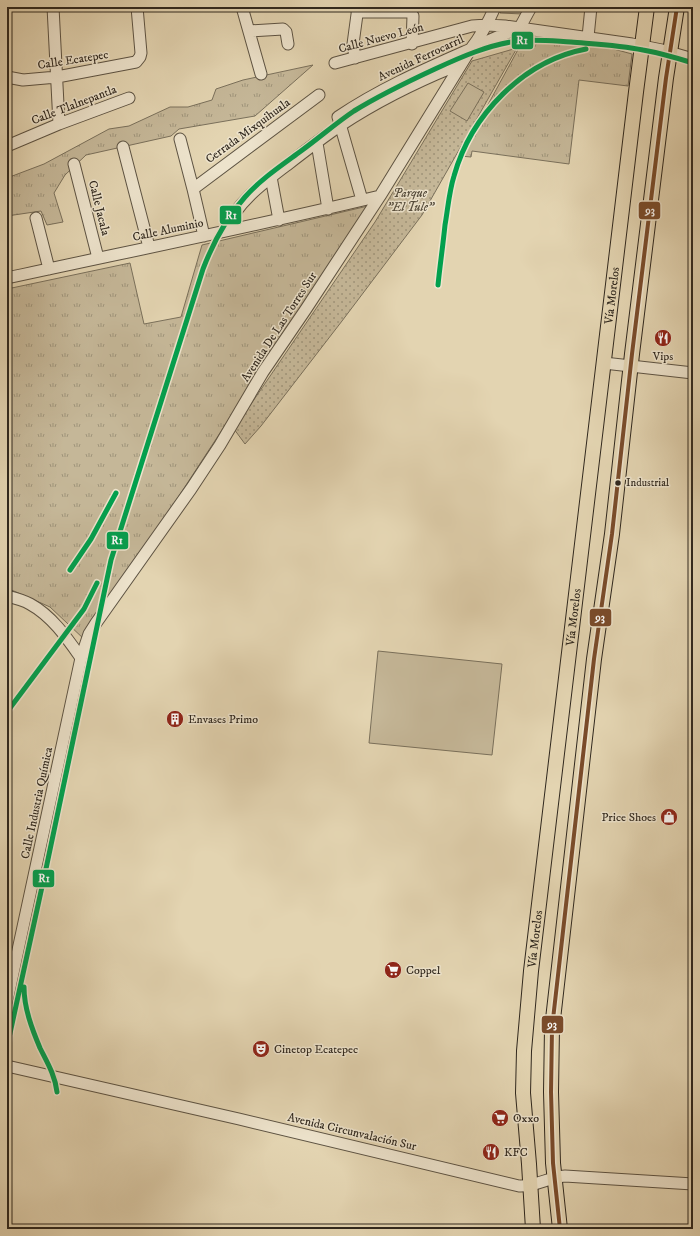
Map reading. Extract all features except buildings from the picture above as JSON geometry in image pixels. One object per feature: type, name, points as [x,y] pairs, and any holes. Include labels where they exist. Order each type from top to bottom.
[{"type":"main road","name":"Vía Morelos","points":[[533,1229],[531,1185],[523,1093],[524,1051],[528,1001],[647,7]]},
{"type":"main road","points":[[560,1229],[553,1163],[551,1092],[552,1028],[594,666],[612,534],[664,96],[677,7]]},
{"type":"street","points":[[53,7],[58,124]]},
{"type":"street","name":"Calle Ecatepec","points":[[7,77],[24,80],[57,77],[136,62],[140,57],[137,7]]},
{"type":"street","points":[[242,7],[261,74]]},
{"type":"street","name":"Avenida De Las Torres Sur","points":[[81,658],[89,634],[220,445],[263,372],[380,196],[457,69],[482,35],[495,7]]},
{"type":"street","points":[[519,29],[531,7]]},
{"type":"street","points":[[588,37],[591,7]]},
{"type":"street","points":[[355,58],[353,44],[358,10],[410,12],[413,16],[412,44]]},
{"type":"street","name":"Calle Nuevo León","points":[[335,63],[412,44],[472,26],[487,25],[588,37],[642,46],[693,59]]},
{"type":"street","points":[[249,31],[282,28],[286,32],[288,44]]},
{"type":"street","name":"Avenida Ferrocarril","points":[[225,231],[227,225],[239,208],[254,191],[317,143],[356,105],[398,82],[504,34],[519,29]]},
{"type":"street","name":"Avenida Ferrocarril","points":[[340,121],[368,109],[421,81],[453,67],[457,69]]},
{"type":"street","name":"Cerrada Mixquihuala","points":[[193,188],[319,95]]},
{"type":"street","name":"Calle Tlalnepantla","points":[[7,146],[58,124],[129,98]]},
{"type":"street","points":[[340,121],[362,200]]},
{"type":"street","points":[[180,139],[204,236]]},
{"type":"street","points":[[317,143],[328,209]]},
{"type":"street","points":[[123,147],[149,247]]},
{"type":"street","name":"Calle Jacala","points":[[74,164],[98,258]]},
{"type":"street","points":[[271,177],[278,220]]},
{"type":"street","name":"Calle Aluminio","points":[[7,278],[278,220],[380,196]]},
{"type":"street","points":[[36,218],[49,269]]},
{"type":"street","points":[[604,362],[693,373]]},
{"type":"street","points":[[7,596],[30,604],[39,610],[60,629],[81,658]]},
{"type":"street","name":"Calle Industria Química","points":[[7,1001],[81,658]]},
{"type":"street","name":"Avenida Circunvalación Sur","points":[[7,1066],[239,1119],[519,1186],[531,1185],[555,1177],[576,1176],[693,1184]]},
{"type":"green space","points":[[503,7],[526,7],[523,14],[500,13]]},
{"type":"green space","points":[[584,41],[632,54],[628,86],[579,80],[569,164],[472,151],[471,157],[460,156],[521,44]]},
{"type":"green space","name":"Parque \"El Tule\"","points":[[517,48],[422,215],[261,426],[245,444],[234,429],[375,222],[472,61]]},
{"type":"green space","points":[[313,65],[255,116],[179,129],[171,136],[86,155],[65,175],[54,193],[63,222],[47,225],[41,211],[7,216],[7,178],[44,164],[109,129],[129,126],[170,107],[188,107],[212,100],[216,89],[243,80]]},
{"type":"green space","points":[[468,83],[484,92],[467,121],[450,111]]},
{"type":"green space","points":[[368,206],[85,640],[50,607],[7,588],[7,289],[130,263],[144,324],[181,317],[202,245]]},
{"type":"green space","points":[[378,651],[502,664],[492,755],[369,743]]},
{"type":"transit line","name":"93","points":[[560,1229],[553,1163],[551,1092],[552,1028],[594,659],[612,534],[632,354],[666,78],[677,7]]},
{"type":"transit line","name":"R1","points":[[7,1047],[111,560],[203,269],[216,240],[232,213],[251,190],[265,178],[354,111],[414,79],[485,48],[524,40],[544,40],[634,48],[693,63]]},
{"type":"transit line","name":"R1","points":[[438,285],[451,188],[462,154],[473,132],[487,112],[503,94],[521,78],[541,65],[563,55],[586,49]]},
{"type":"transit line","name":"R1","points":[[70,570],[91,539],[116,493]]},
{"type":"transit line","name":"R1","points":[[7,712],[84,609],[97,583]]},
{"type":"transit line","name":"R1","points":[[24,987],[25,1003],[29,1018],[40,1048],[53,1074],[57,1092]]},
{"type":"place","name":"Vips","points":[[663,338]]},
{"type":"place","name":"Industrial","points":[[618,483]]},
{"type":"place","name":"Envases Primo","points":[[175,719]]},
{"type":"place","name":"Price Shoes","points":[[669,817]]},
{"type":"place","name":"Coppel","points":[[393,970]]},
{"type":"place","name":"Cinetop Ecatepec","points":[[261,1049]]},
{"type":"place","name":"Oxxo","points":[[500,1118]]},
{"type":"place","name":"KFC","points":[[491,1152]]}]
